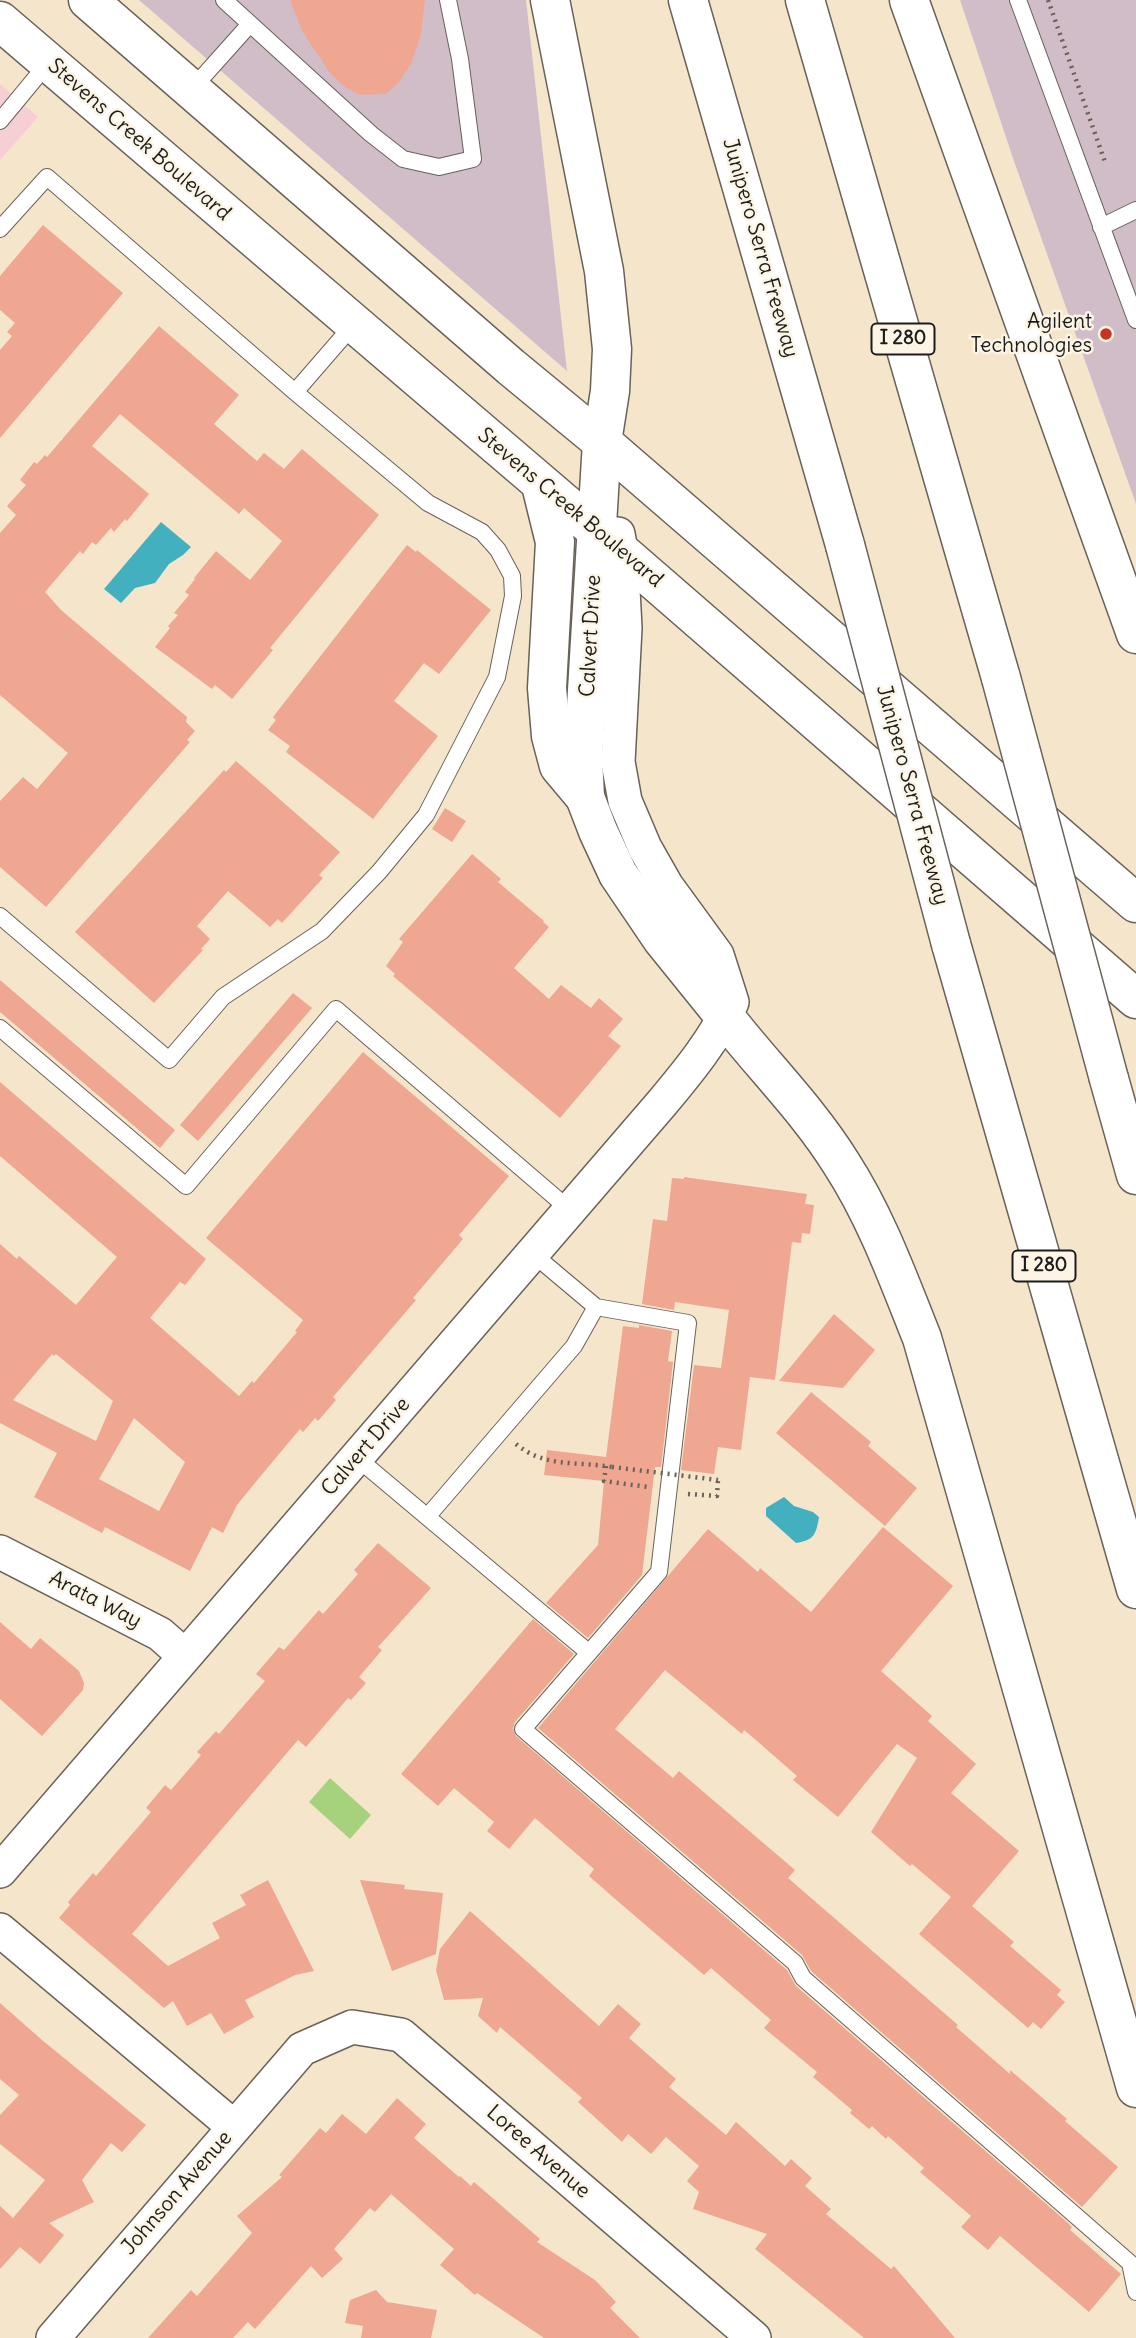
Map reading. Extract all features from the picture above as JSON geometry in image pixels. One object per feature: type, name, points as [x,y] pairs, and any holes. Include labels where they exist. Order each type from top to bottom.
[{"type":"main road","points":[[88,0],[1136,903]]},
{"type":"main road","name":"Calvert Drive","points":[[550,0],[604,271],[611,336],[610,391],[602,442],[609,541],[583,757],[585,797],[618,874],[662,939],[725,1017]]},
{"type":"main road","name":"Junipero Serra Freeway","points":[[688,0],[845,545],[951,944],[1136,1589]]},
{"type":"main road","name":"I 280","points":[[805,0],[1001,678],[1136,1175]]},
{"type":"main road","points":[[909,0],[1136,634]]},
{"type":"main road","name":"Stevens Creek Boulevard","points":[[0,21],[609,541],[1136,999]]},
{"type":"main road","points":[[541,485],[555,542],[547,688],[551,736],[559,766],[585,797]]},
{"type":"main road","points":[[725,1017],[797,1102],[842,1163],[880,1234],[922,1338],[1136,2088]]},
{"type":"street","name":"Calvert Drive","points":[[0,1871],[691,1069],[732,1002],[718,955],[666,885],[645,848],[625,801],[618,762],[625,628],[609,541]]},
{"type":"street","name":"Arata Way","points":[[0,1552],[160,1634],[185,1656]]},
{"type":"street","points":[[0,1930],[234,2127]]},
{"type":"street","name":"Loree Avenue","points":[[302,2049],[352,2027],[401,2035],[754,2338]]},
{"type":"street","name":"Johnson Avenue","points":[[53,2338],[302,2049]]},
{"type":"lane","points":[[224,0],[371,134],[403,159],[439,167],[473,159],[460,59],[448,0]]},
{"type":"lane","points":[[1018,0],[1136,320]]},
{"type":"lane","points":[[191,90],[250,24]]},
{"type":"lane","points":[[0,121],[48,63]]},
{"type":"lane","points":[[0,229],[47,177],[295,393],[428,503],[482,532],[498,550],[512,576],[513,596],[497,677],[426,815],[379,872],[321,931],[223,997],[169,1060],[0,916]]},
{"type":"lane","points":[[1101,227],[1136,210]]},
{"type":"lane","points":[[295,393],[354,324]]},
{"type":"lane","points":[[0,1028],[186,1186],[336,1009],[570,1210]]},
{"type":"lane","points":[[533,1254],[596,1307],[688,1323],[659,1572],[523,1729],[795,1963],[803,1978],[1130,2263],[1136,2292]]},
{"type":"lane","points":[[427,1517],[574,1346],[596,1307]]},
{"type":"lane","points":[[357,1458],[588,1652]]},
{"type":"path","points":[[1048,0],[1106,167]]},
{"type":"path","points":[[529,1455],[543,1460],[718,1480],[717,1496],[683,1493]]},
{"type":"path","points":[[609,1467],[604,1481],[650,1487]]},
{"type":"shaded area","points":[[139,0],[526,0],[567,371]]},
{"type":"shaded area","name":"Agilent Technologies","points":[[960,0],[1136,0],[1136,504],[1015,164]]},
{"type":"shaded area","points":[[0,84],[38,117],[0,160]]},
{"type":"green space","points":[[330,1778],[371,1815],[350,1839],[309,1802]]},
{"type":"water","points":[[161,522],[191,547],[169,564],[155,583],[135,588],[121,603],[104,589]]},
{"type":"water","points":[[784,1497],[794,1506],[813,1512],[819,1517],[815,1532],[807,1540],[796,1543],[766,1516],[766,1508]]},
{"type":"building","points":[[290,0],[425,0],[421,34],[412,62],[399,82],[386,94],[360,95],[345,87],[330,73],[302,31]]},
{"type":"building","points":[[43,225],[123,293],[0,438],[0,350],[12,336],[7,332],[15,323],[0,310],[0,276]]},
{"type":"building","points":[[159,326],[239,395],[214,424],[257,461],[264,453],[284,469],[302,449],[379,515],[270,648],[273,650],[232,699],[215,685],[212,689],[155,647],[178,615],[174,613],[189,595],[185,592],[216,551],[250,580],[282,541],[244,508],[239,514],[120,414],[92,446],[149,494],[127,521],[125,519],[114,532],[111,528],[96,545],[92,542],[83,554],[80,551],[45,592],[61,610],[187,717],[186,722],[195,731],[187,740],[190,742],[46,907],[0,867],[0,801],[23,777],[37,789],[68,753],[0,695],[0,533],[16,515],[7,506],[26,485],[20,480],[34,462],[37,464],[45,455],[47,457]]},
{"type":"building","points":[[407,545],[416,552],[417,550],[491,610],[439,674],[424,663],[394,701],[438,736],[373,819],[286,752],[290,746],[268,730],[276,720],[273,717]]},
{"type":"building","points":[[236,761],[340,852],[319,875],[323,878],[282,923],[278,919],[270,927],[228,891],[197,926],[210,939],[201,949],[203,950],[154,1003],[75,932],[224,770],[226,772]]},
{"type":"building","points":[[445,808],[466,821],[452,842],[432,829]]},
{"type":"building","points":[[472,854],[501,879],[498,882],[549,927],[514,968],[549,999],[561,985],[591,1008],[599,998],[623,1019],[608,1036],[621,1046],[560,1118],[393,976],[395,974],[386,966],[403,942],[399,939]]},
{"type":"building","points":[[0,980],[175,1130],[160,1148],[0,1012]]},
{"type":"building","points":[[293,993],[312,1008],[198,1141],[180,1125]]},
{"type":"building","points":[[363,1052],[509,1176],[459,1235],[463,1239],[413,1298],[416,1300],[333,1397],[336,1400],[318,1421],[315,1418],[303,1432],[300,1429],[237,1505],[223,1533],[212,1527],[190,1571],[105,1527],[102,1533],[34,1497],[57,1453],[0,1423],[0,1244],[17,1259],[19,1256],[76,1305],[117,1257],[0,1156],[0,1082],[206,1259],[185,1285],[180,1282],[150,1318],[239,1396],[252,1381],[254,1383],[297,1332],[295,1331],[303,1320],[206,1238]],"holes":[[[52,1354],[56,1354],[113,1401],[96,1441],[13,1400]],[[134,1418],[185,1462],[159,1511],[99,1479]]]},
{"type":"building","points":[[684,1177],[807,1194],[805,1204],[814,1205],[810,1234],[802,1233],[801,1243],[792,1242],[775,1380],[750,1377],[741,1450],[718,1447],[714,1474],[681,1470],[694,1365],[721,1368],[729,1310],[675,1302],[674,1310],[642,1304],[653,1219],[667,1221],[672,1178]]},
{"type":"building","points":[[834,1314],[875,1350],[843,1388],[779,1381]]},
{"type":"building","points":[[639,1325],[672,1331],[668,1361],[673,1362],[661,1467],[655,1467],[642,1575],[588,1638],[546,1603],[598,1545],[604,1481],[544,1475],[547,1450],[606,1457],[623,1326],[639,1328]]},
{"type":"building","points":[[811,1392],[871,1442],[868,1446],[917,1488],[885,1526],[776,1433]]},
{"type":"building","points":[[883,1527],[953,1586],[881,1671],[932,1716],[928,1721],[976,1764],[951,1793],[1019,1851],[972,1906],[1014,1942],[1010,1946],[1061,1990],[1057,1995],[1065,2002],[1041,2029],[1033,2022],[1028,2028],[919,1934],[951,1897],[871,1832],[917,1758],[897,1744],[838,1817],[793,1780],[797,1776],[757,1741],[744,1730],[742,1734],[665,1670],[615,1729],[673,1778],[679,1771],[795,1870],[788,1878],[958,2025],[956,2027],[1010,2074],[1010,2070],[1067,2119],[1065,2121],[1118,2167],[1082,2207],[811,1971],[802,1955],[538,1728],[708,1529],[758,1572],[760,1568],[811,1612]]},
{"type":"building","points":[[378,1543],[431,1588],[378,1647],[382,1650],[359,1677],[366,1683],[351,1700],[348,1698],[306,1747],[298,1740],[132,1934],[168,1966],[220,1938],[212,1923],[246,1905],[240,1895],[268,1880],[314,1971],[295,1975],[245,2000],[254,2017],[224,2034],[211,2013],[187,2026],[173,2001],[164,2008],[59,1918],[70,1905],[68,1902],[93,1873],[96,1876],[151,1812],[146,1808],[165,1785],[171,1790],[201,1755],[197,1752],[216,1731],[219,1734],[265,1681],[256,1674],[279,1647],[284,1650],[319,1610],[323,1614],[358,1574],[354,1570]]},
{"type":"building","points":[[533,1619],[574,1654],[515,1722],[513,1728],[516,1736],[787,1970],[796,1986],[1068,2223],[1072,2227],[1070,2230],[1121,2274],[1089,2312],[1000,2236],[988,2250],[961,2227],[971,2216],[920,2172],[924,2168],[888,2136],[886,2139],[872,2126],[869,2129],[850,2113],[852,2110],[813,2077],[817,2072],[764,2028],[771,2020],[711,1968],[704,1975],[614,1898],[589,1876],[594,1869],[535,1818],[509,1849],[487,1831],[494,1822],[454,1788],[438,1806],[401,1774]]},
{"type":"building","points":[[0,1622],[31,1649],[40,1638],[79,1671],[84,1683],[83,1690],[42,1736],[0,1699]]},
{"type":"building","points":[[360,1880],[443,1893],[436,1954],[392,1971]]},
{"type":"building","points":[[470,1911],[599,2026],[618,2004],[641,2024],[629,2038],[676,2079],[669,2087],[726,2135],[736,2122],[785,2166],[791,2159],[812,2178],[805,2186],[831,2209],[826,2214],[891,2269],[894,2266],[955,2338],[864,2338],[755,2249],[767,2234],[693,2209],[699,2192],[687,2181],[699,2166],[666,2137],[651,2154],[628,2134],[622,2142],[578,2102],[582,2098],[500,2027],[497,2033],[478,2016],[483,1998],[444,2000],[436,1970],[440,1949]]},
{"type":"building","points":[[0,2003],[146,2125],[122,2152],[111,2143],[82,2180],[94,2202],[49,2223],[64,2235],[40,2264],[20,2247],[0,2269],[0,2206],[13,2218],[45,2180],[0,2144],[0,2115],[19,2095],[0,2079]]},
{"type":"building","points":[[397,2098],[426,2124],[414,2138],[471,2186],[474,2182],[540,2239],[537,2242],[595,2280],[616,2302],[610,2308],[640,2338],[544,2338],[477,2293],[475,2295],[440,2265],[454,2249],[391,2194],[375,2212],[370,2208],[334,2249],[343,2259],[322,2278],[311,2266],[255,2329],[248,2322],[233,2338],[148,2338],[191,2290],[197,2296],[252,2233],[237,2216],[282,2177],[279,2175],[320,2128],[326,2133],[342,2114],[366,2134]]},
{"type":"building","points":[[376,2290],[387,2302],[437,2310],[431,2338],[361,2338],[363,2326],[345,2323],[350,2300]]},
{"type":"place","name":"Agilent Technologies","points":[[1106,334]]}]
